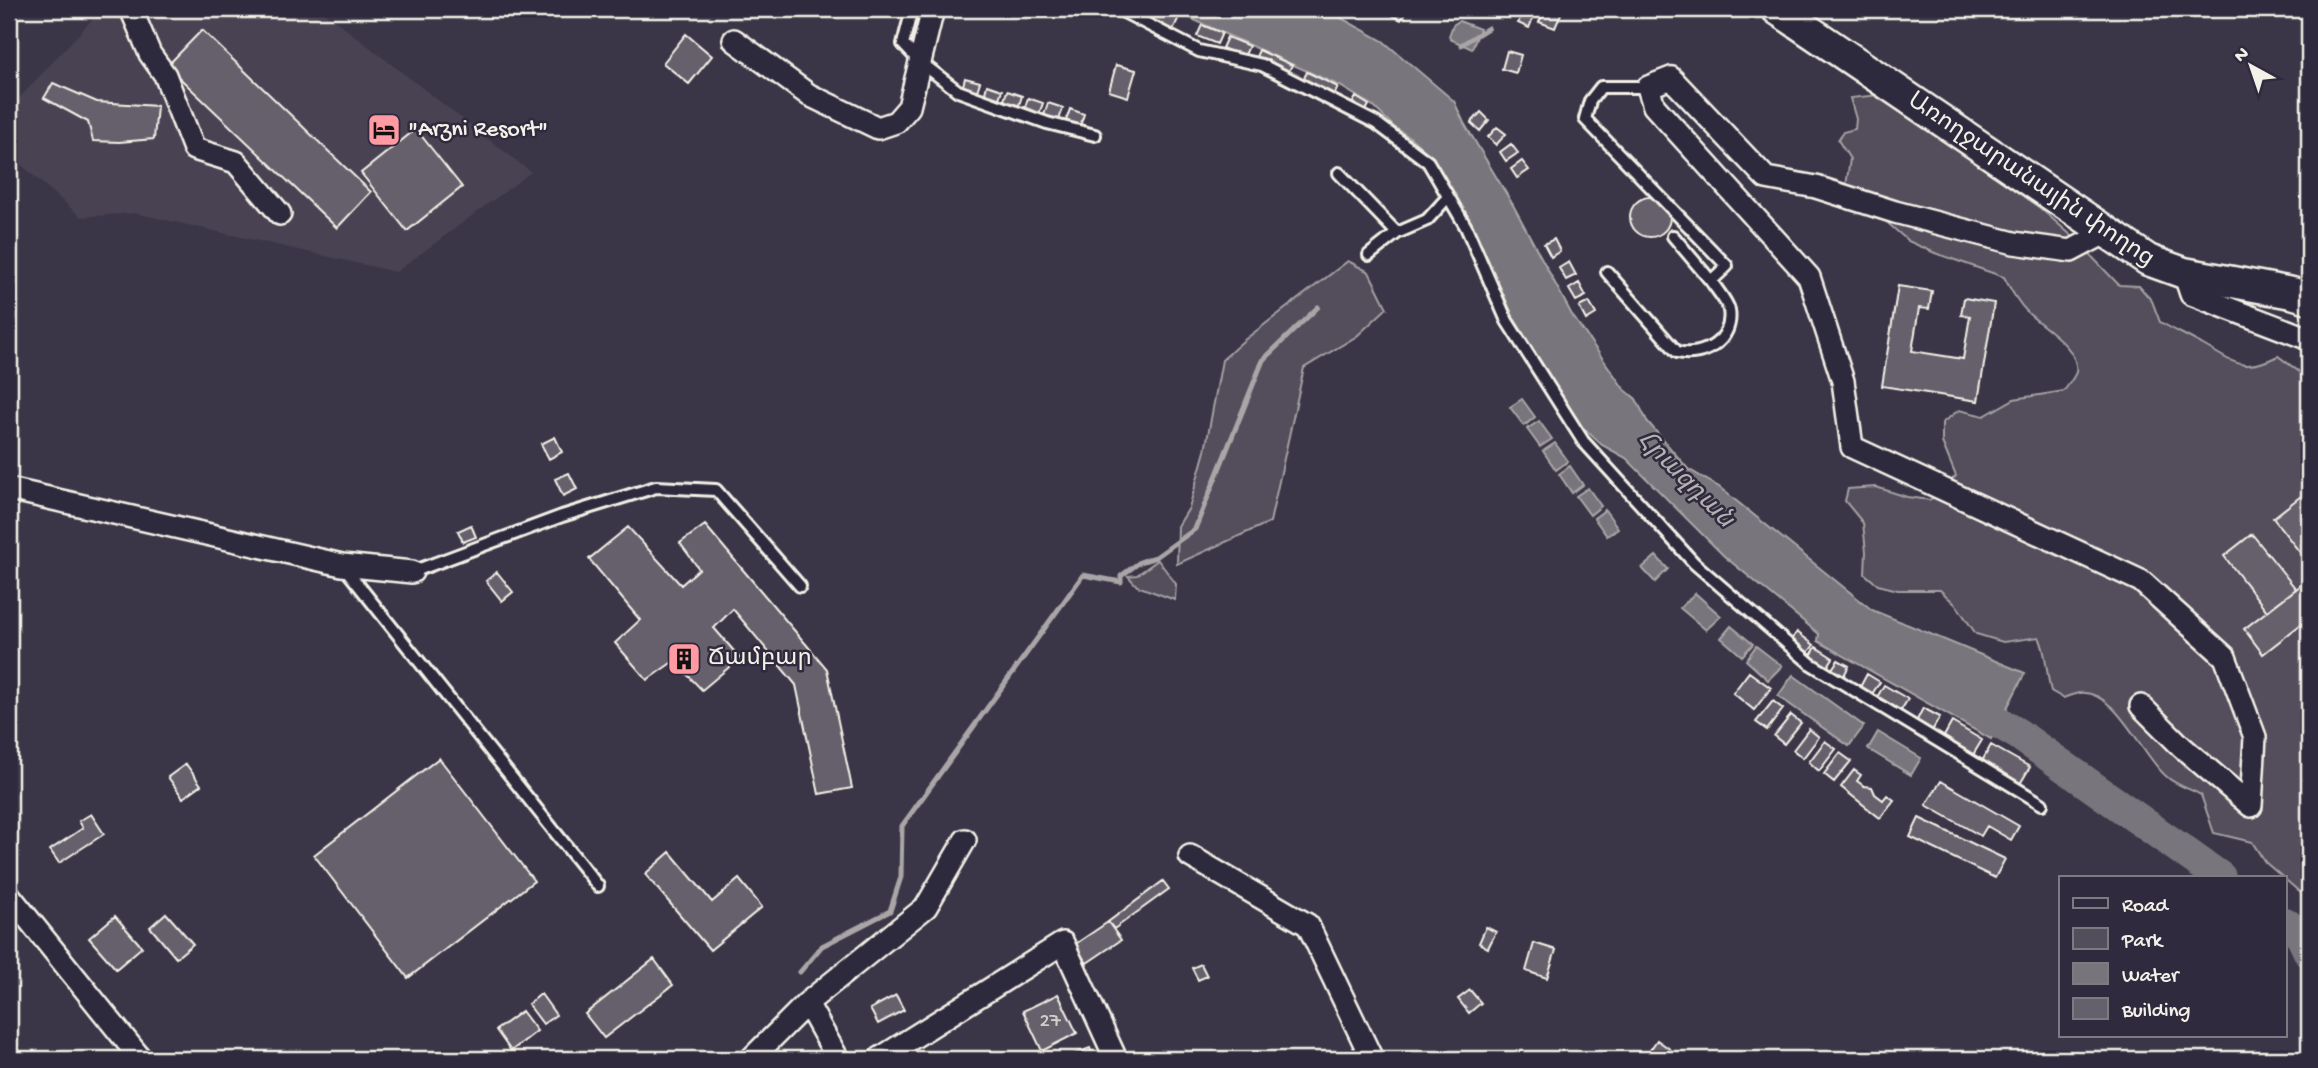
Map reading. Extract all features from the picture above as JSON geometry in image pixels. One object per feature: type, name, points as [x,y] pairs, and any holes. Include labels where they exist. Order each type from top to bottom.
[{"type":"main road","name":"Առողջարանային փողոց","points":[[1777,9],[2148,260],[2184,273],[2309,298]]},
{"type":"street","points":[[131,9],[150,54],[165,75],[194,149],[236,162],[280,214]]},
{"type":"street","points":[[734,40],[809,95],[877,128],[896,122],[909,107],[933,9]]},
{"type":"street","points":[[2105,233],[2071,251],[2014,243],[1895,212],[1816,187],[1766,178],[1671,78],[1648,87],[1654,106],[1809,277],[1843,381],[1852,447],[2140,581],[2225,657],[2255,737],[2251,806],[2182,747],[2141,706]]},
{"type":"street","points":[[2184,273],[2191,294],[2309,339]]},
{"type":"street","points":[[9,489],[342,565],[412,572]]},
{"type":"street","points":[[751,1059],[807,1003],[926,907],[965,840]]},
{"type":"street","points":[[1190,856],[1308,925],[1372,1059]]},
{"type":"street","points":[[9,895],[141,1059]]},
{"type":"street","points":[[879,1059],[1063,943],[1116,1059]]},
{"type":"street","points":[[807,1003],[838,1059]]},
{"type":"lane","points":[[912,9],[903,44],[919,61],[958,91],[1047,123],[1096,135]]},
{"type":"lane","points":[[1118,9],[1199,51],[1262,65],[1376,123],[1428,162],[1466,227],[1507,321],[1583,441],[1694,564],[1811,664],[2042,804]]},
{"type":"lane","points":[[1648,87],[1601,87],[1590,100],[1585,118],[1727,267],[1711,281]]},
{"type":"lane","points":[[1339,173],[1397,233]]},
{"type":"lane","points":[[1369,255],[1397,233],[1427,220],[1448,197]]},
{"type":"lane","points":[[1607,272],[1677,352],[1690,355],[1714,348],[1728,328],[1729,309],[1711,281],[1673,236]]},
{"type":"lane","points":[[412,572],[562,516],[656,487],[716,491],[800,586]]},
{"type":"lane","points":[[342,565],[598,886]]},
{"type":"shaded area","points":[[102,9],[320,9],[531,172],[396,272],[135,213],[81,217],[9,154],[9,109]]},
{"type":"green space","points":[[1879,95],[2040,208],[2072,236],[2119,285],[2139,286],[2152,301],[2160,322],[2231,361],[2247,365],[2278,356],[2309,379],[2309,900],[2286,880],[2286,876],[2281,876],[2265,862],[2252,842],[2214,833],[2201,795],[2167,777],[2117,712],[2105,701],[2092,694],[2079,693],[2063,698],[2051,691],[2039,637],[2003,642],[1976,634],[1957,606],[1940,590],[1898,590],[1878,585],[1865,574],[1863,523],[1845,501],[1848,489],[1876,487],[1907,497],[1930,500],[1956,476],[1942,442],[1942,423],[1959,410],[1984,416],[2014,399],[2064,391],[2076,372],[2076,363],[2060,339],[2025,310],[2004,277],[1908,241],[1846,186],[1850,159],[1838,140],[1843,132],[1855,129],[1856,119],[1850,98]]},
{"type":"green space","points":[[1348,261],[1369,272],[1387,308],[1357,336],[1304,368],[1270,522],[1177,564],[1178,526],[1189,508],[1205,451],[1222,360]]},
{"type":"green space","points":[[1158,560],[1176,584],[1175,600],[1137,586],[1128,576],[1137,575]]},
{"type":"water","points":[[1170,9],[1325,9],[1383,41],[1454,101],[1572,315],[1624,389],[1636,399],[1647,421],[1688,469],[1719,487],[1872,610],[2025,673],[1991,739],[1818,641],[1819,634],[1724,556],[1626,458],[1602,445],[1578,423],[1514,318],[1473,226],[1433,158],[1411,138],[1394,127],[1373,106],[1340,86]]},
{"type":"water","points":[[1459,21],[1480,29],[1472,49],[1450,39],[1453,25]]},
{"type":"water","points":[[1522,399],[1535,417],[1524,426],[1510,407]]},
{"type":"water","points":[[1539,421],[1552,439],[1540,447],[1527,429]]},
{"type":"water","points":[[1555,443],[1568,461],[1556,470],[1543,451]]},
{"type":"water","points":[[1570,466],[1583,485],[1572,493],[1559,474]]},
{"type":"water","points":[[1588,488],[1601,506],[1590,515],[1576,496]]},
{"type":"water","points":[[1605,510],[1618,528],[1607,536],[1594,518]]},
{"type":"water","points":[[1656,556],[1668,569],[1655,582],[1642,568]]},
{"type":"water","points":[[1695,593],[1721,616],[1706,630],[1680,608]]},
{"type":"water","points":[[1731,626],[1753,644],[1742,656],[1721,638]]},
{"type":"water","points":[[1756,646],[1782,666],[1768,680],[1746,660]]},
{"type":"water","points":[[1793,675],[1864,726],[1849,746],[1778,696]]},
{"type":"water","points":[[1878,732],[1921,758],[1911,775],[1868,749]]},
{"type":"building","points":[[1150,9],[1161,9],[1179,17],[1173,30],[1146,18]]},
{"type":"building","points":[[1381,9],[1408,9],[1401,20]]},
{"type":"building","points":[[1524,9],[1563,9],[1555,28],[1539,22],[1542,16],[1535,13],[1529,28],[1518,23]]},
{"type":"building","points":[[1202,25],[1222,33],[1217,44],[1197,36]]},
{"type":"building","points":[[202,30],[371,192],[337,228],[167,66]]},
{"type":"building","points":[[686,34],[712,56],[689,84],[663,63]]},
{"type":"building","points":[[1227,37],[1249,46],[1244,57],[1222,48]]},
{"type":"building","points":[[1259,50],[1292,65],[1287,75],[1255,59]]},
{"type":"building","points":[[1507,51],[1521,55],[1516,73],[1502,69]]},
{"type":"building","points":[[1116,65],[1136,70],[1128,97],[1109,91]]},
{"type":"building","points":[[1307,72],[1338,87],[1333,98],[1302,82]]},
{"type":"building","points":[[965,78],[980,82],[976,94],[962,89]]},
{"type":"building","points":[[53,83],[97,102],[157,106],[154,139],[93,141],[88,122],[44,98]]},
{"type":"building","points":[[987,85],[1002,90],[998,101],[984,97]]},
{"type":"building","points":[[1007,91],[1022,96],[1018,108],[1003,103]]},
{"type":"building","points":[[1356,97],[1369,105],[1364,114],[1351,106]]},
{"type":"building","points":[[1028,98],[1043,103],[1039,114],[1024,110]]},
{"type":"building","points":[[1048,103],[1063,108],[1059,120],[1044,115]]},
{"type":"building","points":[[1070,109],[1084,114],[1080,126],[1066,121]]},
{"type":"building","points":[[1481,112],[1489,120],[1480,131],[1471,123]]},
{"type":"building","points":[[1497,127],[1506,134],[1496,145],[1488,137]]},
{"type":"building","points":[[416,129],[462,187],[407,231],[361,173]]},
{"type":"building","points":[[1511,144],[1518,153],[1506,161],[1500,152]]},
{"type":"building","points":[[1522,161],[1529,170],[1517,178],[1511,169]]},
{"type":"building","points":[[1650,197],[1664,203],[1670,217],[1664,231],[1650,237],[1636,231],[1630,217],[1636,203]]},
{"type":"building","points":[[1554,239],[1560,251],[1551,257],[1544,244]]},
{"type":"building","points":[[1569,262],[1576,275],[1566,280],[1559,268]]},
{"type":"building","points":[[1579,283],[1586,296],[1576,301],[1569,289]]},
{"type":"building","points":[[1898,286],[1932,291],[1929,309],[1919,308],[1912,351],[1963,359],[1970,316],[1961,315],[1964,298],[1994,303],[1978,401],[1882,386]]},
{"type":"building","points":[[1589,302],[1596,314],[1586,320],[1579,307]]},
{"type":"building","points":[[555,437],[562,452],[549,459],[541,444]]},
{"type":"building","points":[[569,473],[577,489],[563,496],[555,479]]},
{"type":"building","points":[[2301,496],[2309,505],[2309,564],[2273,518]]},
{"type":"building","points":[[471,525],[476,537],[463,542],[458,531]]},
{"type":"building","name":"Ճամբար","points":[[705,525],[827,669],[852,788],[819,794],[796,685],[733,609],[714,628],[740,658],[702,690],[674,661],[647,680],[615,643],[640,620],[589,559],[628,527],[681,585],[699,569],[680,543]]},
{"type":"building","points":[[2252,534],[2296,589],[2267,611],[2224,556]]},
{"type":"building","points":[[497,572],[513,592],[502,601],[486,581]]},
{"type":"building","points":[[2309,579],[2309,618],[2263,654],[2244,629]]},
{"type":"building","points":[[1797,632],[1814,645],[1806,655],[1789,643]]},
{"type":"building","points":[[1816,647],[1833,658],[1826,669],[1809,659]]},
{"type":"building","points":[[1838,660],[1849,666],[1842,679],[1830,672]]},
{"type":"building","points":[[1749,672],[1771,688],[1754,710],[1733,693]]},
{"type":"building","points":[[1867,674],[1880,682],[1872,694],[1860,687]]},
{"type":"building","points":[[1884,685],[1908,699],[1900,712],[1876,699]]},
{"type":"building","points":[[1773,701],[1783,709],[1767,730],[1756,722]]},
{"type":"building","points":[[1923,708],[1940,717],[1932,731],[1916,722]]},
{"type":"building","points":[[1791,715],[1801,723],[1784,744],[1774,736]]},
{"type":"building","points":[[1952,722],[1982,740],[1973,755],[1943,738]]},
{"type":"building","points":[[1809,729],[1819,737],[1803,758],[1793,750]]},
{"type":"building","points":[[1825,741],[1836,749],[1819,771],[1809,762]]},
{"type":"building","points":[[1991,745],[2030,767],[2020,784],[1981,763]]},
{"type":"building","points":[[1840,753],[1851,761],[1834,782],[1824,774]]},
{"type":"building","points":[[439,758],[534,881],[408,978],[314,855]]},
{"type":"building","points":[[186,764],[201,785],[183,798],[168,777]]},
{"type":"building","points":[[1854,770],[1861,775],[1857,781],[1872,787],[1875,794],[1883,800],[1887,795],[1894,800],[1880,818],[1841,787]]},
{"type":"building","points":[[1941,781],[2019,826],[2011,840],[1987,826],[1981,836],[1926,805]]},
{"type":"building","points":[[91,814],[104,834],[59,863],[50,850],[83,828],[79,821]]},
{"type":"building","points":[[1919,818],[2005,859],[1995,878],[1910,837]]},
{"type":"building","points":[[670,852],[712,902],[739,879],[762,907],[710,950],[645,874]]},
{"type":"building","points":[[1163,881],[1169,889],[1114,929],[1108,922]]},
{"type":"building","points":[[166,913],[193,944],[176,958],[150,927]]},
{"type":"building","points":[[9,916],[18,926],[9,934]]},
{"type":"building","points":[[115,916],[142,947],[116,969],[89,938]]},
{"type":"building","points":[[1108,922],[1121,940],[1087,963],[1074,945]]},
{"type":"building","points":[[1486,927],[1496,932],[1488,948],[1479,943]]},
{"type":"building","points":[[1534,943],[1556,950],[1547,978],[1526,971]]},
{"type":"building","points":[[654,959],[673,985],[604,1038],[585,1014]]},
{"type":"building","points":[[1201,964],[1207,976],[1198,980],[1192,968]]},
{"type":"building","points":[[1470,990],[1481,1003],[1469,1013],[1458,999]]},
{"type":"building","points":[[541,994],[556,1015],[543,1024],[528,1004]]},
{"type":"building","points":[[1058,994],[1077,1033],[1042,1051],[1023,1011]]},
{"type":"building","points":[[896,995],[904,1010],[878,1024],[870,1009]]},
{"type":"building","points":[[522,1011],[537,1031],[511,1051],[496,1030]]},
{"type":"building","points":[[1657,1040],[1684,1059],[1644,1059]]},
{"type":"building","points":[[1090,1048],[1094,1059],[1064,1058]]},
{"type":"waterway","points":[[1461,45],[1488,28]]},
{"type":"waterway","points":[[800,972],[822,946],[890,911],[901,877],[902,826],[1083,575],[1121,582],[1121,576],[1140,562],[1156,557],[1195,529],[1263,360],[1318,307]]},
{"type":"waterway","name":"Հրազդան","points":[[1965,703],[2018,734],[2219,876]]},
{"type":"waterway","name":"Հրազդան","points":[[2286,924],[2301,935],[2309,952]]},
{"type":"place","name":"\"Arzni Resort\"","points":[[384,130]]},
{"type":"place","name":"Ճամբար","points":[[684,659]]}]
